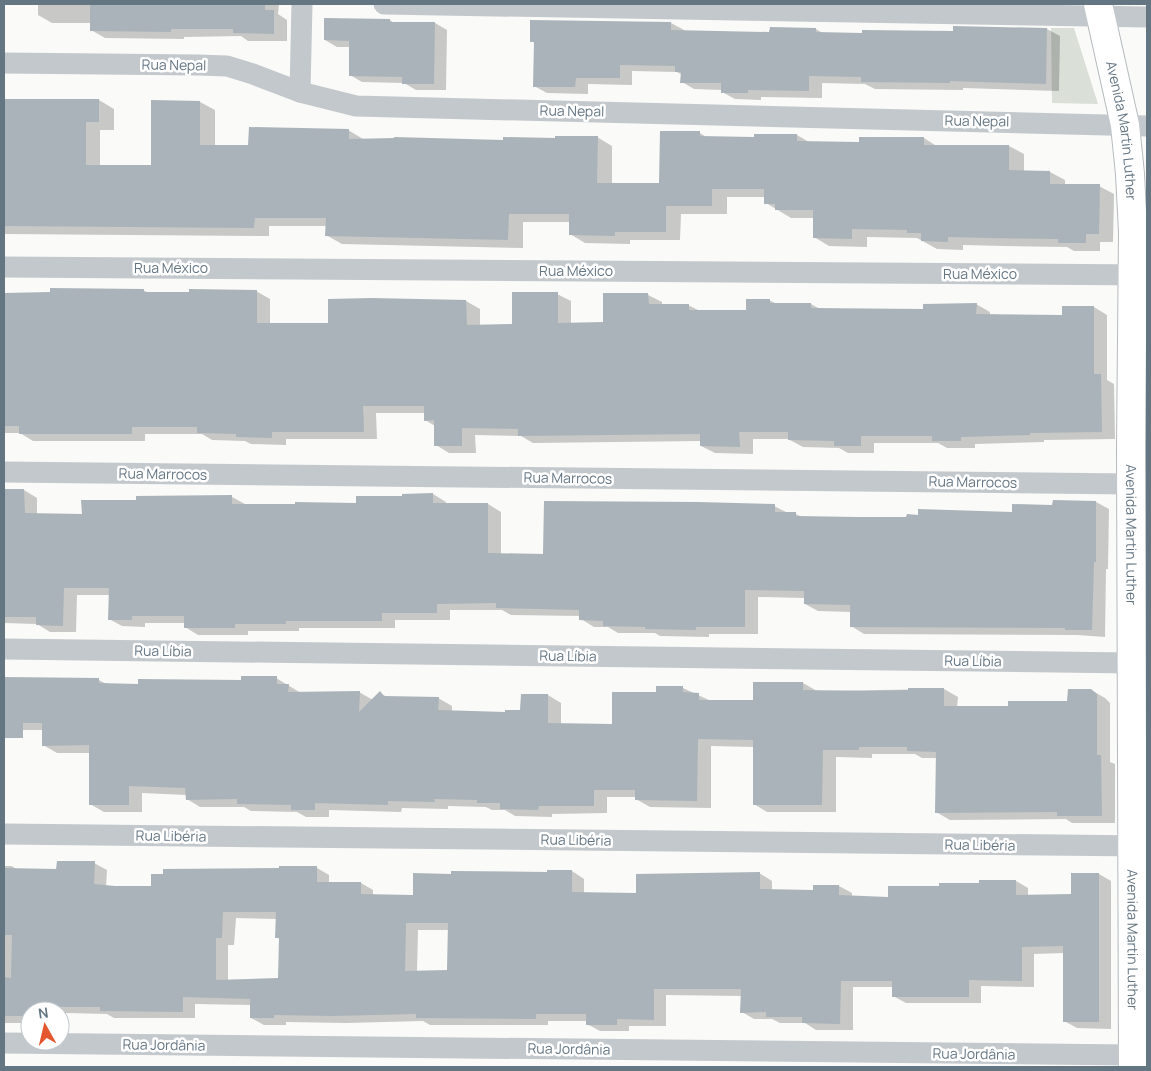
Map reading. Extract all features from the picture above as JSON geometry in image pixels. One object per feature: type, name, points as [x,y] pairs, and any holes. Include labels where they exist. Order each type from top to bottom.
[{"type":"main road","name":"Avenida Martin Luther","points":[[1100,10],[1136,125],[1131,184],[1140,275],[1131,484],[1132,663],[1140,846],[1133,1061]]},
{"type":"street","points":[[300,92],[302,4]]},
{"type":"street","points":[[384,4],[1100,10],[1147,17]]},
{"type":"street","name":"Rua Nepal","points":[[4,63],[227,66],[300,92],[356,106],[1136,125]]},
{"type":"street","name":"Rua México","points":[[4,267],[1140,275]]},
{"type":"street","name":"Rua Marrocos","points":[[4,472],[1131,484]]},
{"type":"street","name":"Rua Líbia","points":[[4,649],[1132,663]]},
{"type":"street","name":"Rua Libéria","points":[[4,834],[1140,846]]},
{"type":"street","name":"Rua Jordânia","points":[[4,1043],[1133,1061]]},
{"type":"shaded area","points":[[1051,28],[1074,28],[1098,104],[1052,103]]},
{"type":"building","points":[[90,4],[265,4],[265,10],[274,10],[274,34],[233,33],[233,29],[171,29],[171,32],[90,31]]},
{"type":"building","points":[[324,18],[390,19],[390,22],[435,22],[434,84],[402,84],[402,77],[349,76],[349,41],[324,40]]},
{"type":"building","points":[[530,20],[671,22],[671,30],[769,32],[770,27],[816,28],[816,32],[862,33],[862,30],[953,31],[953,26],[1047,28],[1046,84],[950,81],[950,83],[861,82],[861,77],[809,76],[809,91],[748,90],[748,93],[721,93],[721,83],[680,83],[681,72],[675,72],[675,66],[620,65],[620,78],[576,78],[575,87],[533,87],[534,42],[530,42]]},
{"type":"building","points":[[4,99],[99,99],[99,122],[86,122],[86,165],[151,165],[151,100],[200,101],[200,145],[248,145],[249,127],[349,129],[349,139],[394,137],[503,140],[503,137],[555,138],[555,136],[598,136],[597,183],[659,183],[660,131],[700,131],[700,136],[754,137],[754,134],[797,134],[797,141],[859,142],[859,137],[924,137],[924,145],[1009,145],[1009,170],[1050,171],[1050,184],[1100,184],[1099,234],[1086,234],[1086,243],[1058,243],[1058,239],[948,237],[948,242],[921,241],[921,233],[907,233],[907,230],[852,229],[852,239],[813,238],[813,210],[775,210],[775,204],[764,204],[764,189],[712,189],[712,206],[666,206],[666,232],[615,232],[615,236],[569,235],[569,214],[509,214],[508,240],[325,236],[326,218],[255,218],[254,228],[4,226]]},
{"type":"building","points":[[50,288],[144,289],[144,292],[189,292],[189,289],[257,290],[257,323],[328,323],[328,299],[371,298],[466,300],[467,325],[512,324],[512,292],[558,292],[558,323],[603,322],[603,293],[648,293],[649,304],[689,304],[689,310],[746,310],[746,299],[770,299],[770,303],[811,303],[811,308],[923,309],[923,304],[977,303],[976,314],[1062,315],[1062,306],[1094,306],[1094,374],[1101,374],[1102,432],[1030,433],[1030,435],[961,437],[961,441],[932,441],[932,436],[861,436],[861,446],[834,446],[834,441],[788,440],[788,432],[739,432],[740,447],[700,446],[700,434],[518,436],[518,429],[462,428],[462,446],[434,446],[434,420],[424,421],[424,406],[363,406],[364,432],[272,432],[272,438],[236,437],[236,434],[197,433],[197,427],[132,427],[132,434],[19,434],[19,426],[4,426],[4,293],[50,292]]},
{"type":"building","points":[[4,489],[24,489],[25,513],[82,514],[81,500],[136,500],[136,496],[232,495],[232,504],[295,504],[295,502],[356,503],[356,496],[402,496],[402,494],[433,493],[433,503],[488,503],[488,553],[543,554],[544,501],[775,504],[775,512],[796,512],[796,516],[906,517],[907,514],[918,515],[918,509],[1012,512],[1012,504],[1052,505],[1053,500],[1096,501],[1096,562],[1094,562],[1092,630],[1065,630],[1065,628],[850,627],[850,605],[804,604],[804,591],[745,590],[745,627],[696,627],[696,630],[603,626],[603,621],[579,620],[579,610],[496,608],[496,603],[437,604],[437,613],[382,613],[382,621],[286,621],[286,624],[235,624],[235,628],[184,628],[184,616],[132,616],[132,620],[108,620],[109,588],[64,588],[63,626],[36,625],[36,617],[4,617]]},
{"type":"building","points":[[241,676],[277,676],[277,684],[289,684],[288,692],[360,691],[359,712],[380,691],[384,696],[439,697],[438,710],[505,712],[505,710],[520,710],[521,694],[548,694],[548,723],[612,724],[612,692],[656,692],[656,686],[683,686],[683,692],[699,693],[699,700],[753,700],[753,682],[803,682],[803,690],[863,691],[944,688],[944,706],[1008,706],[1008,701],[1067,701],[1068,689],[1091,689],[1097,694],[1097,755],[1101,755],[1102,816],[1057,816],[1057,812],[935,813],[936,752],[907,751],[907,747],[859,747],[859,750],[823,750],[822,805],[753,805],[753,740],[698,739],[697,801],[635,800],[635,790],[594,790],[594,806],[539,806],[538,810],[500,809],[500,803],[477,803],[477,800],[434,799],[435,802],[388,801],[388,805],[315,803],[315,810],[291,810],[291,805],[237,804],[237,799],[186,800],[185,788],[129,786],[129,805],[89,805],[89,745],[42,746],[42,723],[23,723],[23,738],[4,738],[4,677],[99,678],[99,683],[138,684],[138,679],[241,680]]},
{"type":"building","points":[[57,861],[95,861],[94,884],[151,886],[151,874],[163,874],[163,869],[317,866],[317,882],[361,882],[361,894],[413,895],[413,873],[451,874],[451,871],[547,872],[547,870],[572,870],[572,892],[636,893],[636,874],[760,872],[760,889],[813,890],[813,885],[839,885],[839,895],[888,897],[888,886],[939,886],[939,883],[979,883],[979,880],[1016,880],[1016,895],[1071,894],[1071,873],[1099,873],[1099,1022],[1063,1022],[1063,946],[1022,947],[1022,981],[969,980],[969,997],[892,997],[892,981],[841,981],[840,1024],[802,1023],[802,1017],[766,1017],[766,1012],[740,1013],[741,989],[654,989],[654,1020],[617,1019],[617,1025],[586,1025],[586,1014],[536,1014],[536,1019],[416,1018],[416,1014],[274,1015],[274,1018],[250,1018],[250,999],[183,997],[183,1012],[100,1011],[100,1007],[70,1007],[70,1001],[20,1001],[20,1016],[4,1016],[4,977],[11,978],[12,935],[4,935],[4,868],[56,869]],"holes":[[[223,912],[276,912],[275,938],[279,938],[278,978],[216,980],[216,938],[222,938]],[[406,923],[448,923],[447,970],[405,971]]]}]
